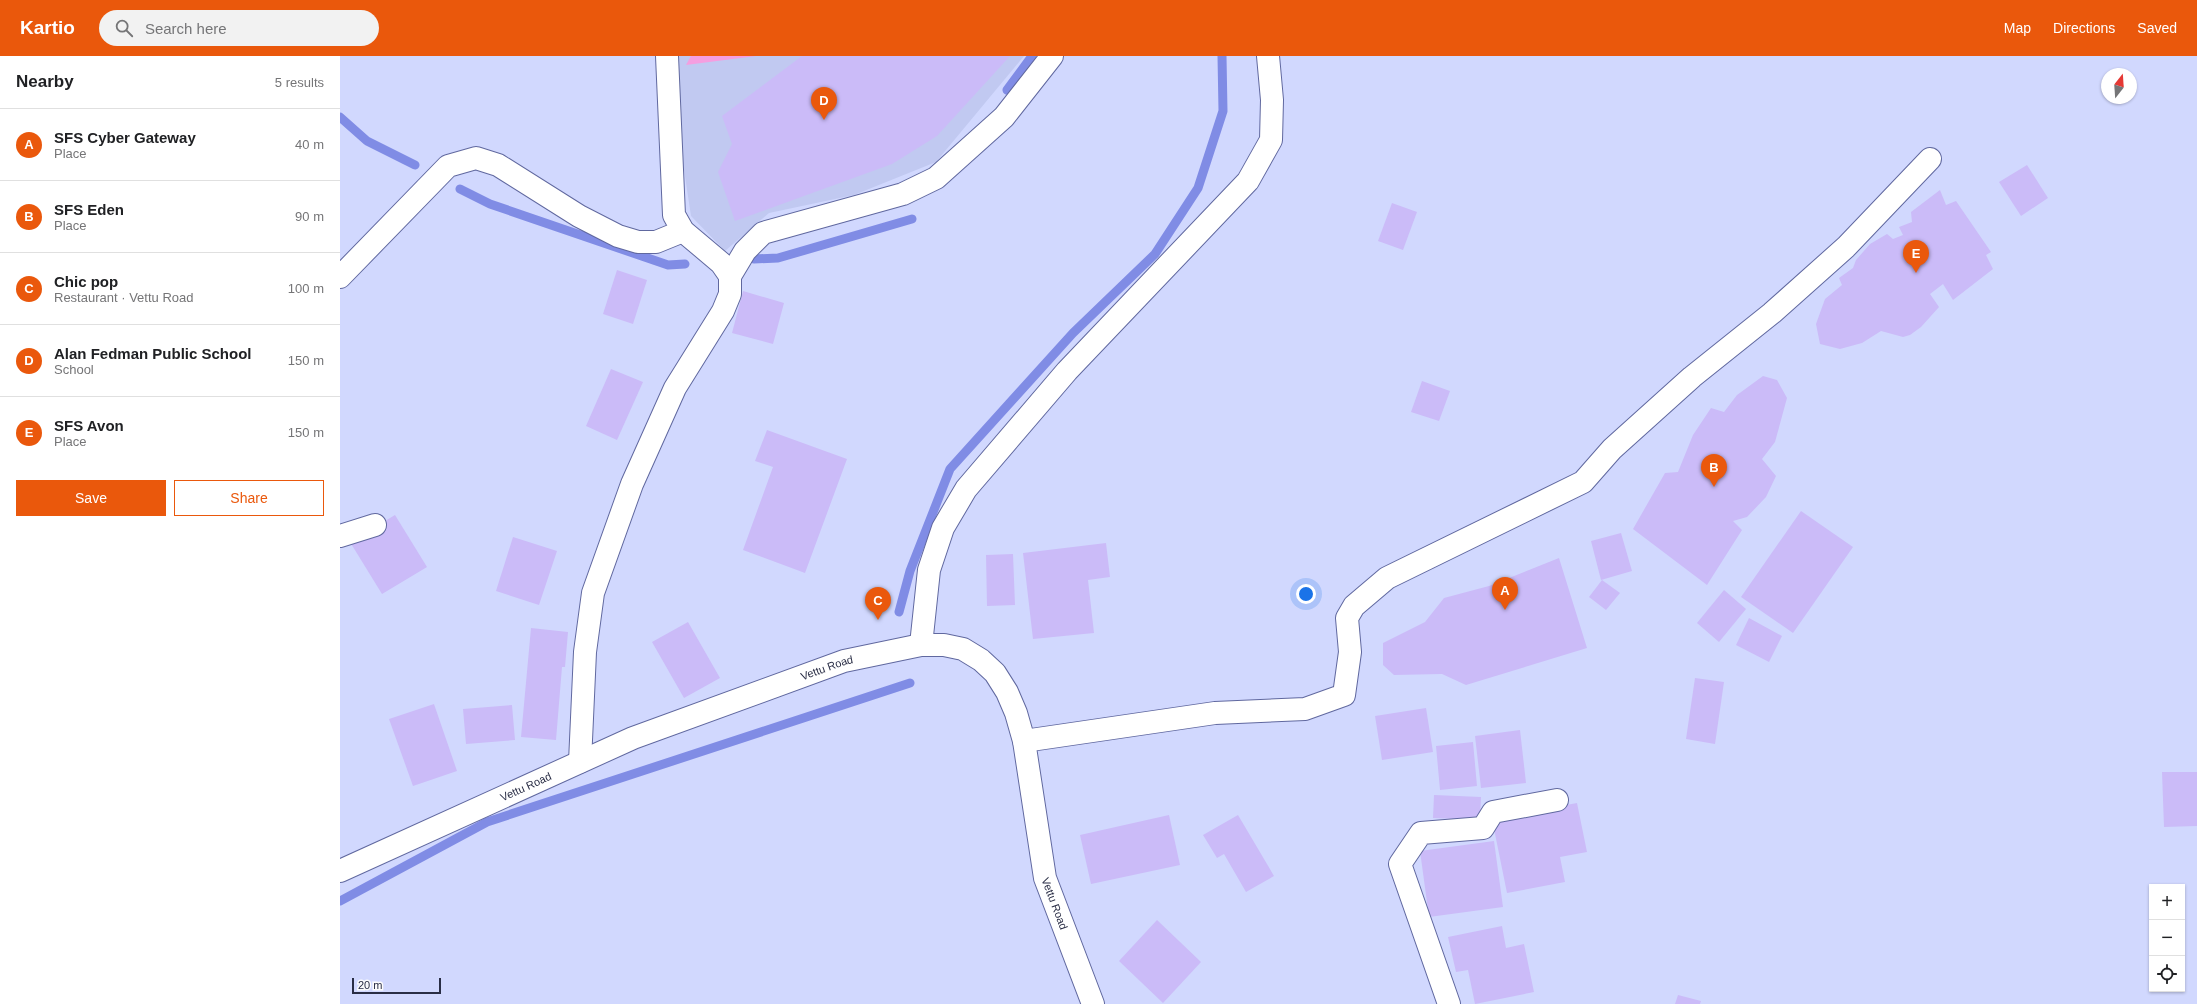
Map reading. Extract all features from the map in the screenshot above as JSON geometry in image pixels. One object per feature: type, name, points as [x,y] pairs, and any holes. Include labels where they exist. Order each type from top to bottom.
[{"type":"street","points":[[667,56],[674,215],[683,231],[721,262],[730,276]]},
{"type":"street","points":[[580,762],[585,652],[593,593],[632,484],[675,388],[723,311],[730,294],[730,276],[745,251],[762,233],[789,224],[903,194],[936,178],[1004,117],[1052,56]]},
{"type":"street","points":[[920,645],[928,570],[943,528],[966,490],[1068,371],[1248,180],[1271,140],[1272,100],[1268,56]]},
{"type":"street","points":[[340,277],[448,166],[476,158],[498,165],[579,216],[618,236],[638,242],[656,242],[683,231]]},
{"type":"street","points":[[1024,741],[1215,713],[1305,709],[1344,695],[1350,652],[1347,618],[1354,606],[1387,578],[1583,482],[1618,443],[1692,377],[1772,313],[1846,247],[1930,159]]},
{"type":"street","points":[[340,536],[375,525]]},
{"type":"street","name":"Vettu Road","points":[[340,871],[633,738],[844,661],[920,645],[944,645],[963,649],[981,660],[995,673],[1007,692],[1016,713],[1024,741],[1045,878],[1093,1004]]},
{"type":"street","points":[[1449,1004],[1400,864],[1421,833],[1483,828],[1493,812],[1557,800]]},
{"type":"shaded area","points":[[676,56],[1024,56],[936,162],[854,195],[769,213],[725,251],[691,216],[670,77]]},
{"type":"shaded area","points":[[691,56],[756,56],[686,65]]},
{"type":"building","points":[[802,56],[1010,56],[937,136],[892,164],[735,221],[718,172],[732,144],[722,116]]},
{"type":"building","points":[[2027,165],[2048,198],[2021,216],[1999,182]]},
{"type":"building","points":[[1940,190],[1946,205],[1956,201],[1991,252],[1986,255],[1993,269],[1953,300],[1943,284],[1930,294],[1939,307],[1921,327],[1910,335],[1903,337],[1881,331],[1862,343],[1840,349],[1820,344],[1816,324],[1825,299],[1842,285],[1839,278],[1853,268],[1856,260],[1870,244],[1887,234],[1893,239],[1903,235],[1899,227],[1912,222],[1911,212]]},
{"type":"building","points":[[1392,203],[1417,212],[1403,250],[1378,241]]},
{"type":"building","points":[[617,270],[647,280],[633,324],[603,314]]},
{"type":"building","points":[[743,291],[784,303],[773,344],[732,333]]},
{"type":"building","points":[[611,369],[643,382],[617,440],[586,426]]},
{"type":"building","points":[[1763,376],[1777,380],[1787,398],[1775,442],[1762,459],[1776,476],[1766,497],[1747,517],[1733,521],[1742,530],[1707,585],[1633,529],[1665,473],[1678,472],[1693,435],[1711,408],[1724,412],[1737,395]]},
{"type":"building","points":[[1422,381],[1450,391],[1439,421],[1411,412]]},
{"type":"building","points":[[767,430],[847,459],[805,573],[743,550],[773,467],[755,461]]},
{"type":"building","points":[[1801,511],[1853,547],[1793,633],[1741,597]]},
{"type":"building","points":[[395,515],[427,567],[382,594],[350,542]]},
{"type":"building","points":[[1621,533],[1632,571],[1601,580],[1591,541]]},
{"type":"building","points":[[513,537],[557,551],[539,605],[496,591]]},
{"type":"building","points":[[1106,543],[1110,577],[1088,580],[1094,633],[1033,639],[1023,553]]},
{"type":"building","points":[[1013,554],[1015,605],[987,606],[986,555]]},
{"type":"building","points":[[1559,558],[1587,648],[1466,685],[1442,674],[1394,675],[1383,665],[1383,643],[1425,622],[1444,598],[1489,586]]},
{"type":"building","points":[[1602,580],[1620,593],[1606,610],[1589,597]]},
{"type":"building","points":[[1724,590],[1746,609],[1719,642],[1697,623]]},
{"type":"building","points":[[1749,618],[1782,636],[1769,662],[1736,645]]},
{"type":"building","points":[[688,622],[720,678],[684,698],[652,642]]},
{"type":"building","points":[[531,628],[568,632],[565,667],[562,667],[556,740],[521,737]]},
{"type":"building","points":[[1695,678],[1724,682],[1715,744],[1686,739]]},
{"type":"building","points":[[434,704],[457,771],[413,786],[389,719]]},
{"type":"building","points":[[512,705],[515,740],[466,744],[463,709]]},
{"type":"building","points":[[1426,708],[1433,752],[1382,760],[1375,716]]},
{"type":"building","points":[[1520,730],[1526,783],[1481,788],[1475,736]]},
{"type":"building","points":[[1473,742],[1477,786],[1440,790],[1436,746]]},
{"type":"building","points":[[2162,772],[2197,772],[2197,826],[2164,827]]},
{"type":"building","points":[[1434,795],[1481,797],[1480,820],[1433,818]]},
{"type":"building","points":[[1577,803],[1587,852],[1560,857],[1565,882],[1507,893],[1492,819]]},
{"type":"building","points":[[1169,815],[1180,865],[1091,884],[1080,835]]},
{"type":"building","points":[[1238,815],[1274,876],[1246,892],[1224,854],[1217,858],[1203,835]]},
{"type":"building","points":[[1494,841],[1503,907],[1429,917],[1420,851]]},
{"type":"building","points":[[1157,920],[1201,962],[1163,1003],[1119,961]]},
{"type":"building","points":[[1502,926],[1506,948],[1524,944],[1534,992],[1475,1004],[1468,970],[1456,972],[1448,937]]},
{"type":"building","points":[[1678,995],[1701,1001],[1700,1004],[1675,1004]]},
{"type":"waterway","points":[[1007,90],[1032,56]]},
{"type":"waterway","points":[[899,612],[910,571],[950,469],[1073,333],[1155,254],[1198,188],[1223,111],[1222,56]]},
{"type":"waterway","points":[[340,117],[367,141],[415,165]]},
{"type":"waterway","points":[[460,189],[490,204],[668,265],[685,264]]},
{"type":"waterway","points":[[754,259],[778,258],[912,219]]},
{"type":"waterway","points":[[340,901],[487,822],[910,683]]},
{"type":"place","name":"Alan Fedman Public School","points":[[824,120]]},
{"type":"place","name":"SFS Avon","points":[[1916,273]]},
{"type":"place","name":"SFS Eden","points":[[1714,487]]},
{"type":"place","name":"SFS Cyber Gateway","points":[[1505,610]]},
{"type":"place","name":"Chic pop","points":[[878,620]]}]
